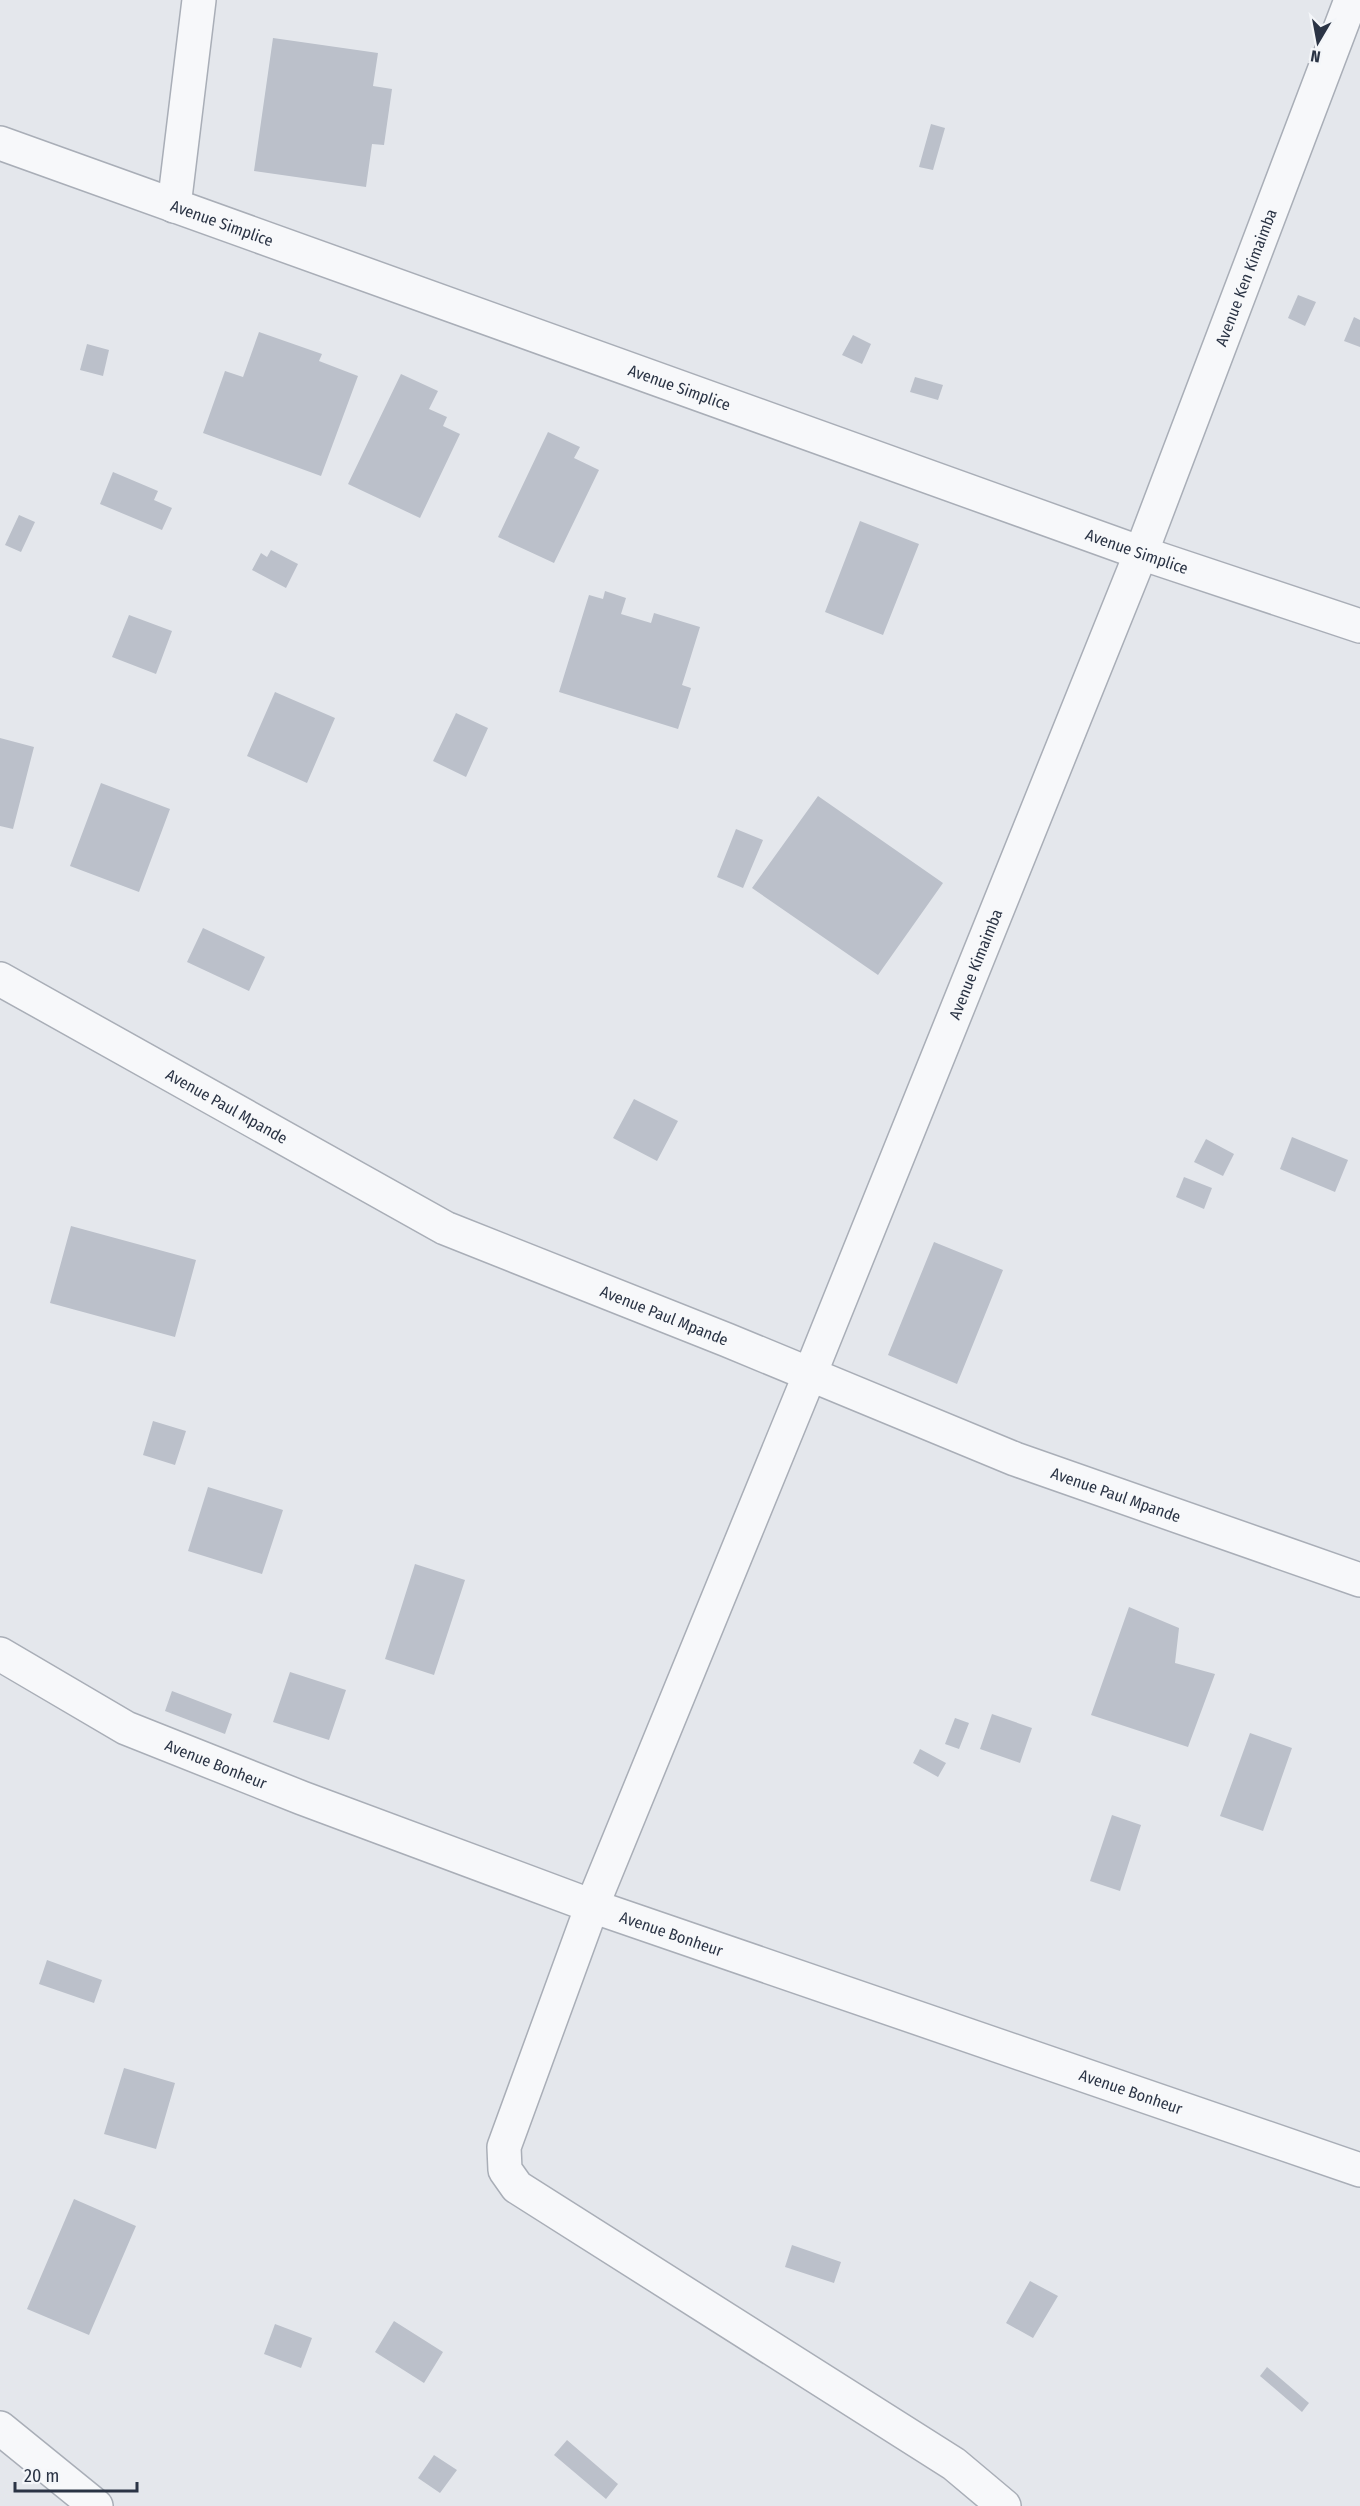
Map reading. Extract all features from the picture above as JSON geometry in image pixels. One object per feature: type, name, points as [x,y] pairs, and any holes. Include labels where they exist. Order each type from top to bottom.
[{"type":"street","points":[[174,206],[199,0]]},
{"type":"street","name":"Avenue Ken Kimaimba","points":[[1142,553],[1351,0]]},
{"type":"street","name":"Avenue Simplice","points":[[0,143],[1142,553],[1360,626]]},
{"type":"street","name":"Avenue Kimaimba","points":[[1004,2506],[954,2464],[517,2187],[505,2170],[504,2147],[592,1906],[1142,553]]},
{"type":"street","name":"Avenue Paul Mpande","points":[[0,979],[445,1228],[1015,1459],[1360,1580]]},
{"type":"street","name":"Avenue Bonheur","points":[[0,1654],[126,1728],[302,1798],[592,1906],[1360,2170]]},
{"type":"street","points":[[0,2428],[96,2506]]},
{"type":"building","points":[[273,38],[378,53],[373,86],[392,89],[384,145],[372,144],[366,187],[254,171]]},
{"type":"building","points":[[931,124],[945,128],[933,170],[919,167]]},
{"type":"building","points":[[1298,295],[1316,302],[1305,326],[1288,318]]},
{"type":"building","points":[[1354,317],[1360,320],[1360,347],[1344,341]]},
{"type":"building","points":[[259,332],[322,354],[319,361],[358,376],[321,476],[203,433],[225,371],[243,377]]},
{"type":"building","points":[[853,335],[871,344],[862,364],[842,355]]},
{"type":"building","points":[[87,344],[109,350],[103,376],[80,370]]},
{"type":"building","points":[[401,374],[438,391],[429,409],[447,417],[443,426],[460,434],[420,518],[348,484]]},
{"type":"building","points":[[915,377],[943,385],[938,400],[910,392]]},
{"type":"building","points":[[548,432],[580,447],[574,458],[599,470],[554,563],[498,537]]},
{"type":"building","points":[[113,472],[158,491],[154,500],[172,508],[162,530],[100,504]]},
{"type":"building","points":[[19,515],[35,522],[21,552],[5,545]]},
{"type":"building","points":[[860,521],[919,544],[883,635],[825,612]]},
{"type":"building","points":[[271,550],[298,564],[286,588],[252,570],[261,553],[267,557]]},
{"type":"building","points":[[605,591],[626,598],[621,614],[651,623],[654,613],[700,627],[682,685],[691,688],[678,729],[559,692],[589,595],[603,599]]},
{"type":"building","points":[[129,615],[172,631],[156,674],[112,657]]},
{"type":"building","points":[[275,692],[335,718],[307,783],[247,756]]},
{"type":"building","points":[[456,713],[488,728],[466,777],[433,761]]},
{"type":"building","points":[[0,738],[34,747],[13,829],[0,826]]},
{"type":"building","points":[[101,783],[170,809],[139,892],[70,866]]},
{"type":"building","points":[[818,796],[943,883],[878,975],[752,888]]},
{"type":"building","points":[[736,829],[763,840],[743,888],[717,877]]},
{"type":"building","points":[[203,928],[265,957],[249,991],[187,962]]},
{"type":"building","points":[[634,1099],[678,1121],[657,1161],[613,1138]]},
{"type":"building","points":[[1292,1137],[1348,1160],[1335,1192],[1280,1169]]},
{"type":"building","points":[[1206,1139],[1234,1154],[1223,1176],[1194,1162]]},
{"type":"building","points":[[1184,1177],[1212,1188],[1204,1209],[1176,1197]]},
{"type":"building","points":[[71,1226],[196,1260],[175,1337],[50,1303]]},
{"type":"building","points":[[934,1242],[1003,1270],[957,1384],[888,1355]]},
{"type":"building","points":[[153,1421],[186,1431],[175,1465],[143,1455]]},
{"type":"building","points":[[208,1487],[283,1510],[262,1574],[188,1551]]},
{"type":"building","points":[[415,1564],[465,1580],[434,1675],[385,1659]]},
{"type":"building","points":[[1129,1607],[1179,1628],[1175,1663],[1215,1674],[1188,1747],[1091,1715]]},
{"type":"building","points":[[290,1672],[346,1690],[329,1740],[273,1722]]},
{"type":"building","points":[[172,1691],[232,1714],[225,1734],[165,1711]]},
{"type":"building","points":[[992,1714],[1032,1728],[1020,1763],[980,1749]]},
{"type":"building","points":[[955,1718],[969,1723],[959,1749],[945,1744]]},
{"type":"building","points":[[1250,1733],[1292,1748],[1263,1831],[1220,1816]]},
{"type":"building","points":[[920,1749],[946,1763],[938,1777],[913,1763]]},
{"type":"building","points":[[1112,1815],[1141,1825],[1120,1891],[1090,1881]]},
{"type":"building","points":[[47,1960],[102,1980],[94,2003],[39,1984]]},
{"type":"building","points":[[124,2068],[175,2083],[156,2149],[104,2134]]},
{"type":"building","points":[[74,2199],[136,2226],[89,2335],[27,2309]]},
{"type":"building","points":[[792,2245],[841,2262],[834,2283],[785,2267]]},
{"type":"building","points":[[1030,2281],[1058,2296],[1033,2338],[1006,2323]]},
{"type":"building","points":[[394,2321],[443,2352],[424,2383],[375,2352]]},
{"type":"building","points":[[275,2324],[312,2338],[301,2368],[264,2354]]},
{"type":"building","points":[[1267,2367],[1309,2403],[1302,2412],[1260,2376]]},
{"type":"building","points":[[567,2440],[618,2484],[606,2499],[554,2455]]},
{"type":"building","points":[[434,2455],[457,2470],[440,2493],[418,2478]]}]
